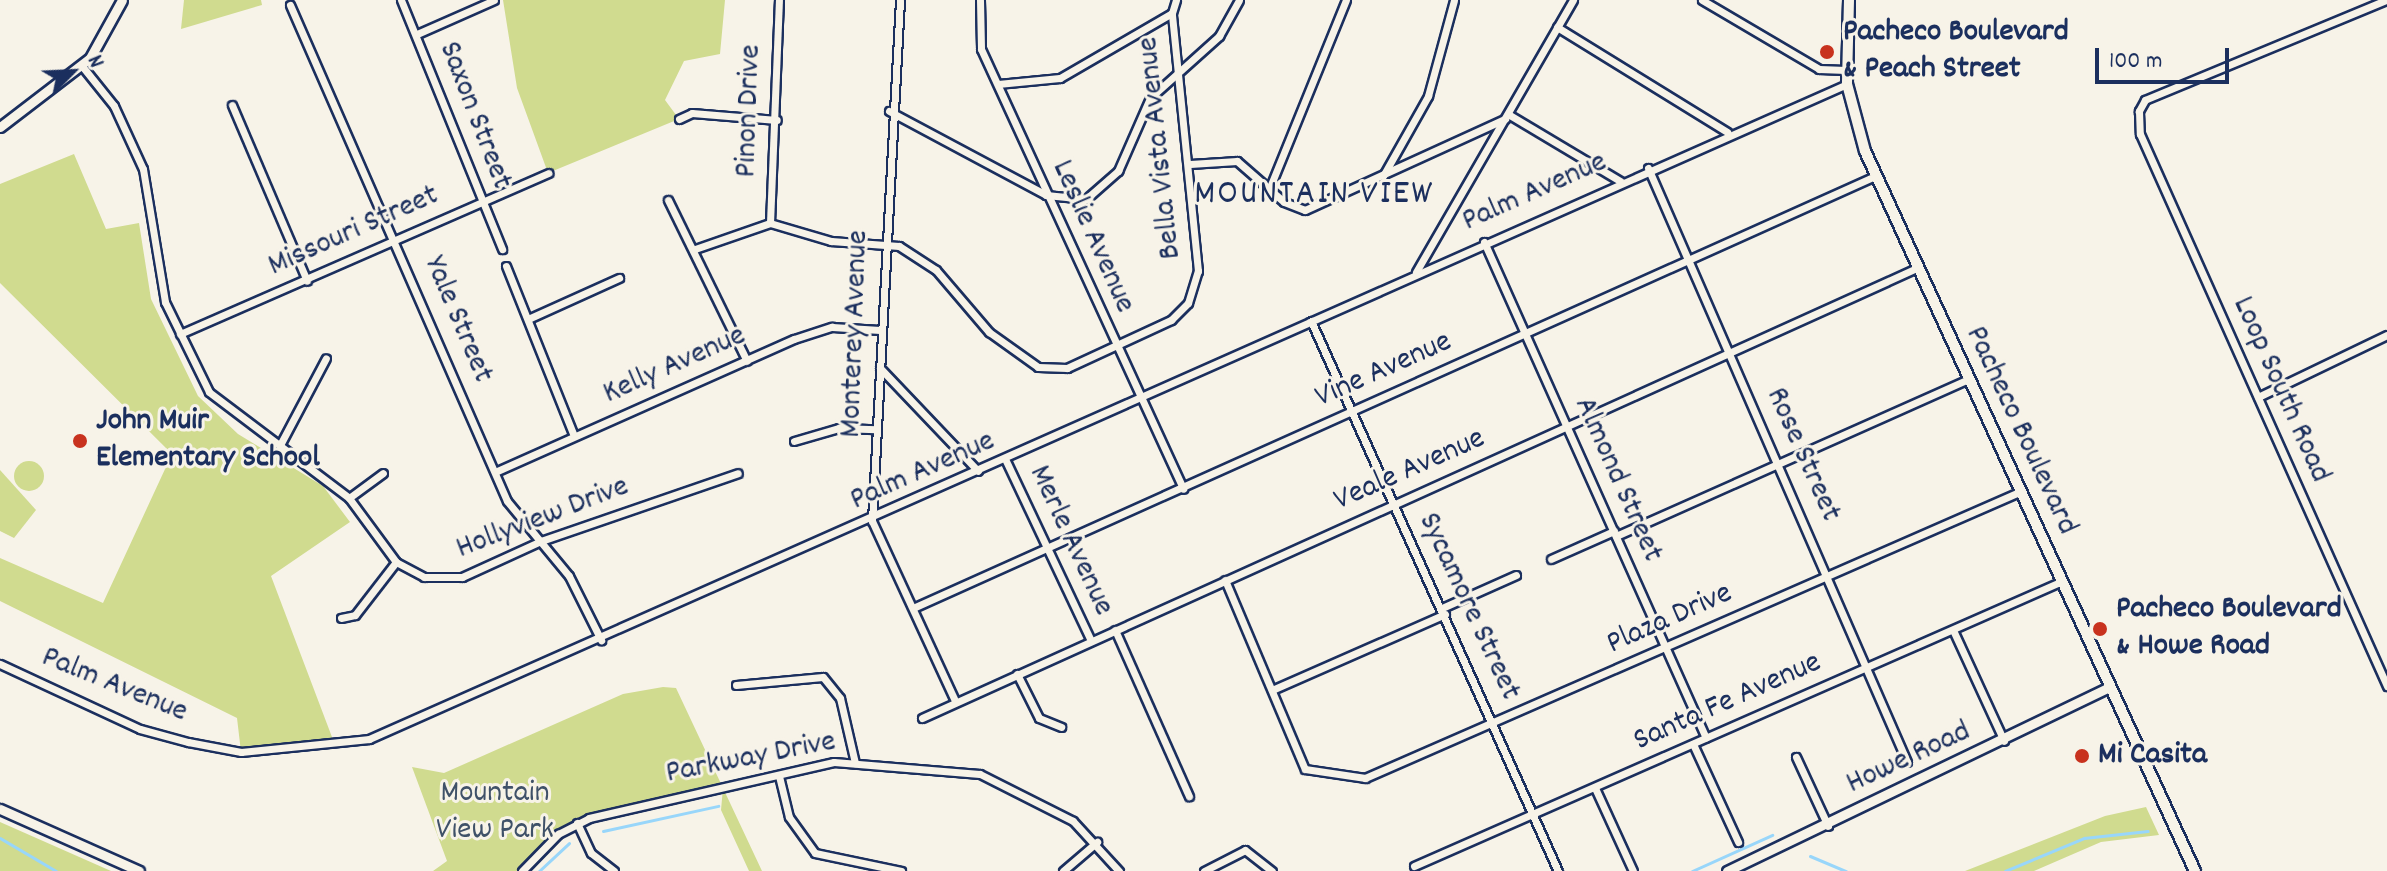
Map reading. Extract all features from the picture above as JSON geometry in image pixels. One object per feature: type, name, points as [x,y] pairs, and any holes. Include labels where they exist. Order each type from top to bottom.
[{"type":"main road","name":"Pacheco Boulevard","points":[[1849,0],[1847,84],[1875,176],[2195,871]]},
{"type":"street","points":[[0,127],[82,66],[122,0]]},
{"type":"street","name":"Saxon Street","points":[[401,0],[502,249]]},
{"type":"street","name":"Pinon Drive","points":[[770,223],[777,120],[779,0]]},
{"type":"street","name":"Monterey Avenue","points":[[900,0],[889,111],[872,521],[955,701]]},
{"type":"street","name":"Leslie Avenue","points":[[980,0],[976,33],[1138,401],[1183,489]]},
{"type":"street","name":"Bella Vista Avenue","points":[[770,223],[831,241],[883,243],[920,257],[1026,362],[1059,370],[1115,348],[1171,320],[1194,289],[1190,164],[1182,72],[1172,13],[1176,0]]},
{"type":"street","points":[[889,111],[1046,195],[1073,203],[1099,192],[1118,171],[1150,98],[1219,36],[1239,0]]},
{"type":"street","points":[[1270,187],[1346,0]]},
{"type":"street","points":[[1383,176],[1428,96],[1454,0]]},
{"type":"street","points":[[1415,272],[1573,0]]},
{"type":"street","points":[[1702,0],[1819,69],[1846,70]]},
{"type":"street","name":"Loop South Road","points":[[2386,0],[2145,100],[2139,111],[2140,134],[2387,686]]},
{"type":"street","points":[[417,34],[494,1]]},
{"type":"street","name":"Yale Street","points":[[290,5],[398,241],[507,501],[569,576],[601,640]]},
{"type":"street","points":[[998,84],[1060,78],[1172,13]]},
{"type":"street","points":[[1557,27],[1727,132]]},
{"type":"street","points":[[82,66],[114,106],[143,169],[156,271],[180,334],[220,406],[280,445],[349,498],[396,562],[355,615],[341,618]]},
{"type":"street","name":"Palm Avenue","points":[[0,664],[140,729],[241,752],[305,750],[369,739],[872,521],[1727,132],[1847,84]]},
{"type":"street","points":[[232,105],[307,281]]},
{"type":"street","points":[[679,119],[692,113],[777,120]]},
{"type":"street","points":[[1190,164],[1237,161],[1305,210],[1506,116]]},
{"type":"street","points":[[1506,116],[1620,181]]},
{"type":"street","name":"Rose Street","points":[[1648,168],[1829,576],[1907,762]]},
{"type":"street","name":"Missouri Street","points":[[180,334],[548,173]]},
{"type":"street","name":"Vine Avenue","points":[[913,608],[1875,176]]},
{"type":"street","points":[[668,200],[695,249],[747,361]]},
{"type":"street","points":[[695,249],[770,223]]},
{"type":"street","name":"Almond Street","points":[[1484,242],[1706,738]]},
{"type":"street","points":[[506,266],[528,319],[527,335],[574,436]]},
{"type":"street","name":"Veale Avenue","points":[[922,718],[1917,268]]},
{"type":"street","points":[[528,319],[619,278]]},
{"type":"street","name":"Sycamore Street","points":[[1311,321],[1496,724],[1533,818],[1558,871]]},
{"type":"street","name":"Kelly Avenue","points":[[495,472],[832,327],[880,330]]},
{"type":"street","points":[[2258,397],[2387,335]]},
{"type":"street","points":[[280,445],[326,358]]},
{"type":"street","name":"Merle Avenue","points":[[880,368],[978,471]]},
{"type":"street","points":[[1551,559],[1615,534],[1968,379]]},
{"type":"street","points":[[794,441],[839,428],[876,429]]},
{"type":"street","name":"Merle Avenue","points":[[1006,461],[1091,641]]},
{"type":"street","points":[[349,498],[383,473]]},
{"type":"street","name":"Hollyview Drive","points":[[396,562],[444,580],[541,541],[738,473]]},
{"type":"street","name":"Plaza Drive","points":[[1272,690],[1305,769],[1336,778],[1365,778],[1496,724],[2019,492]]},
{"type":"street","points":[[1225,580],[1272,690],[1516,575]]},
{"type":"street","name":"Santa Fe Avenue","points":[[1414,866],[1533,818],[2060,582]]},
{"type":"street","name":"Merle Avenue","points":[[1115,630],[1189,796]]},
{"type":"street","points":[[1953,630],[2005,742]]},
{"type":"street","points":[[1017,674],[1039,718],[1061,727]]},
{"type":"street","points":[[736,685],[823,677],[840,698],[855,763]]},
{"type":"street","name":"Howe Road","points":[[1727,871],[2005,742],[2110,687]]},
{"type":"street","points":[[1693,744],[1738,842]]},
{"type":"street","points":[[1796,757],[1828,826]]},
{"type":"street","name":"Parkway Drive","points":[[522,871],[577,823],[779,776],[855,763],[980,774],[1053,807],[1097,842],[1119,871]]},
{"type":"street","points":[[779,776],[799,839],[836,860],[901,871]]},
{"type":"street","points":[[1595,788],[1633,871]]},
{"type":"street","points":[[0,809],[139,871]]},
{"type":"street","points":[[577,823],[591,853],[614,871]]},
{"type":"street","points":[[1063,871],[1097,842]]},
{"type":"street","points":[[1204,871],[1245,850],[1272,871]]},
{"type":"street","points":[[834,871],[836,860]]},
{"type":"green space","points":[[184,0],[261,0],[262,5],[181,29]]},
{"type":"green space","points":[[503,0],[725,0],[720,54],[684,61],[665,100],[679,119],[548,173],[517,88]]},
{"type":"green space","points":[[74,154],[106,229],[139,223],[151,299],[198,396],[238,434],[323,486],[350,522],[271,576],[335,745],[241,752],[237,718],[0,601],[0,558],[103,603],[172,454],[0,283],[0,184]]},
{"type":"green space","points":[[29,461],[40,465],[44,476],[40,487],[29,491],[18,487],[14,476],[18,465]]},
{"type":"green space","points":[[0,470],[36,510],[14,538],[0,531]]},
{"type":"green space","name":"Mountain View Park","points":[[663,687],[676,688],[723,788],[572,826],[522,871],[433,871],[447,861],[412,767],[444,773],[623,694]]},
{"type":"green space","points":[[723,788],[762,871],[749,871],[721,810]]},
{"type":"green space","points":[[2146,807],[2159,835],[2101,842],[2034,871],[1965,871],[2105,816]]},
{"type":"green space","points":[[0,822],[111,871],[0,871]]},
{"type":"waterway","points":[[603,831],[718,806]]},
{"type":"waterway","points":[[2005,871],[2084,838],[2148,831]]},
{"type":"waterway","points":[[1692,871],[1772,835]]},
{"type":"waterway","points":[[0,838],[56,871]]},
{"type":"waterway","points":[[539,871],[569,843]]},
{"type":"waterway","points":[[1810,856],[1846,871]]},
{"type":"place","name":"Pacheco Boulevard & Peach Street","points":[[1827,52]]},
{"type":"place","name":"John Muir Elementary School","points":[[80,441]]},
{"type":"place","name":"Pacheco Boulevard & Howe Road","points":[[2100,629]]},
{"type":"place","name":"Mi Casita","points":[[2082,756]]},
{"type":"district","name":"MOUNTAIN VIEW","points":[[1314,196]]}]
